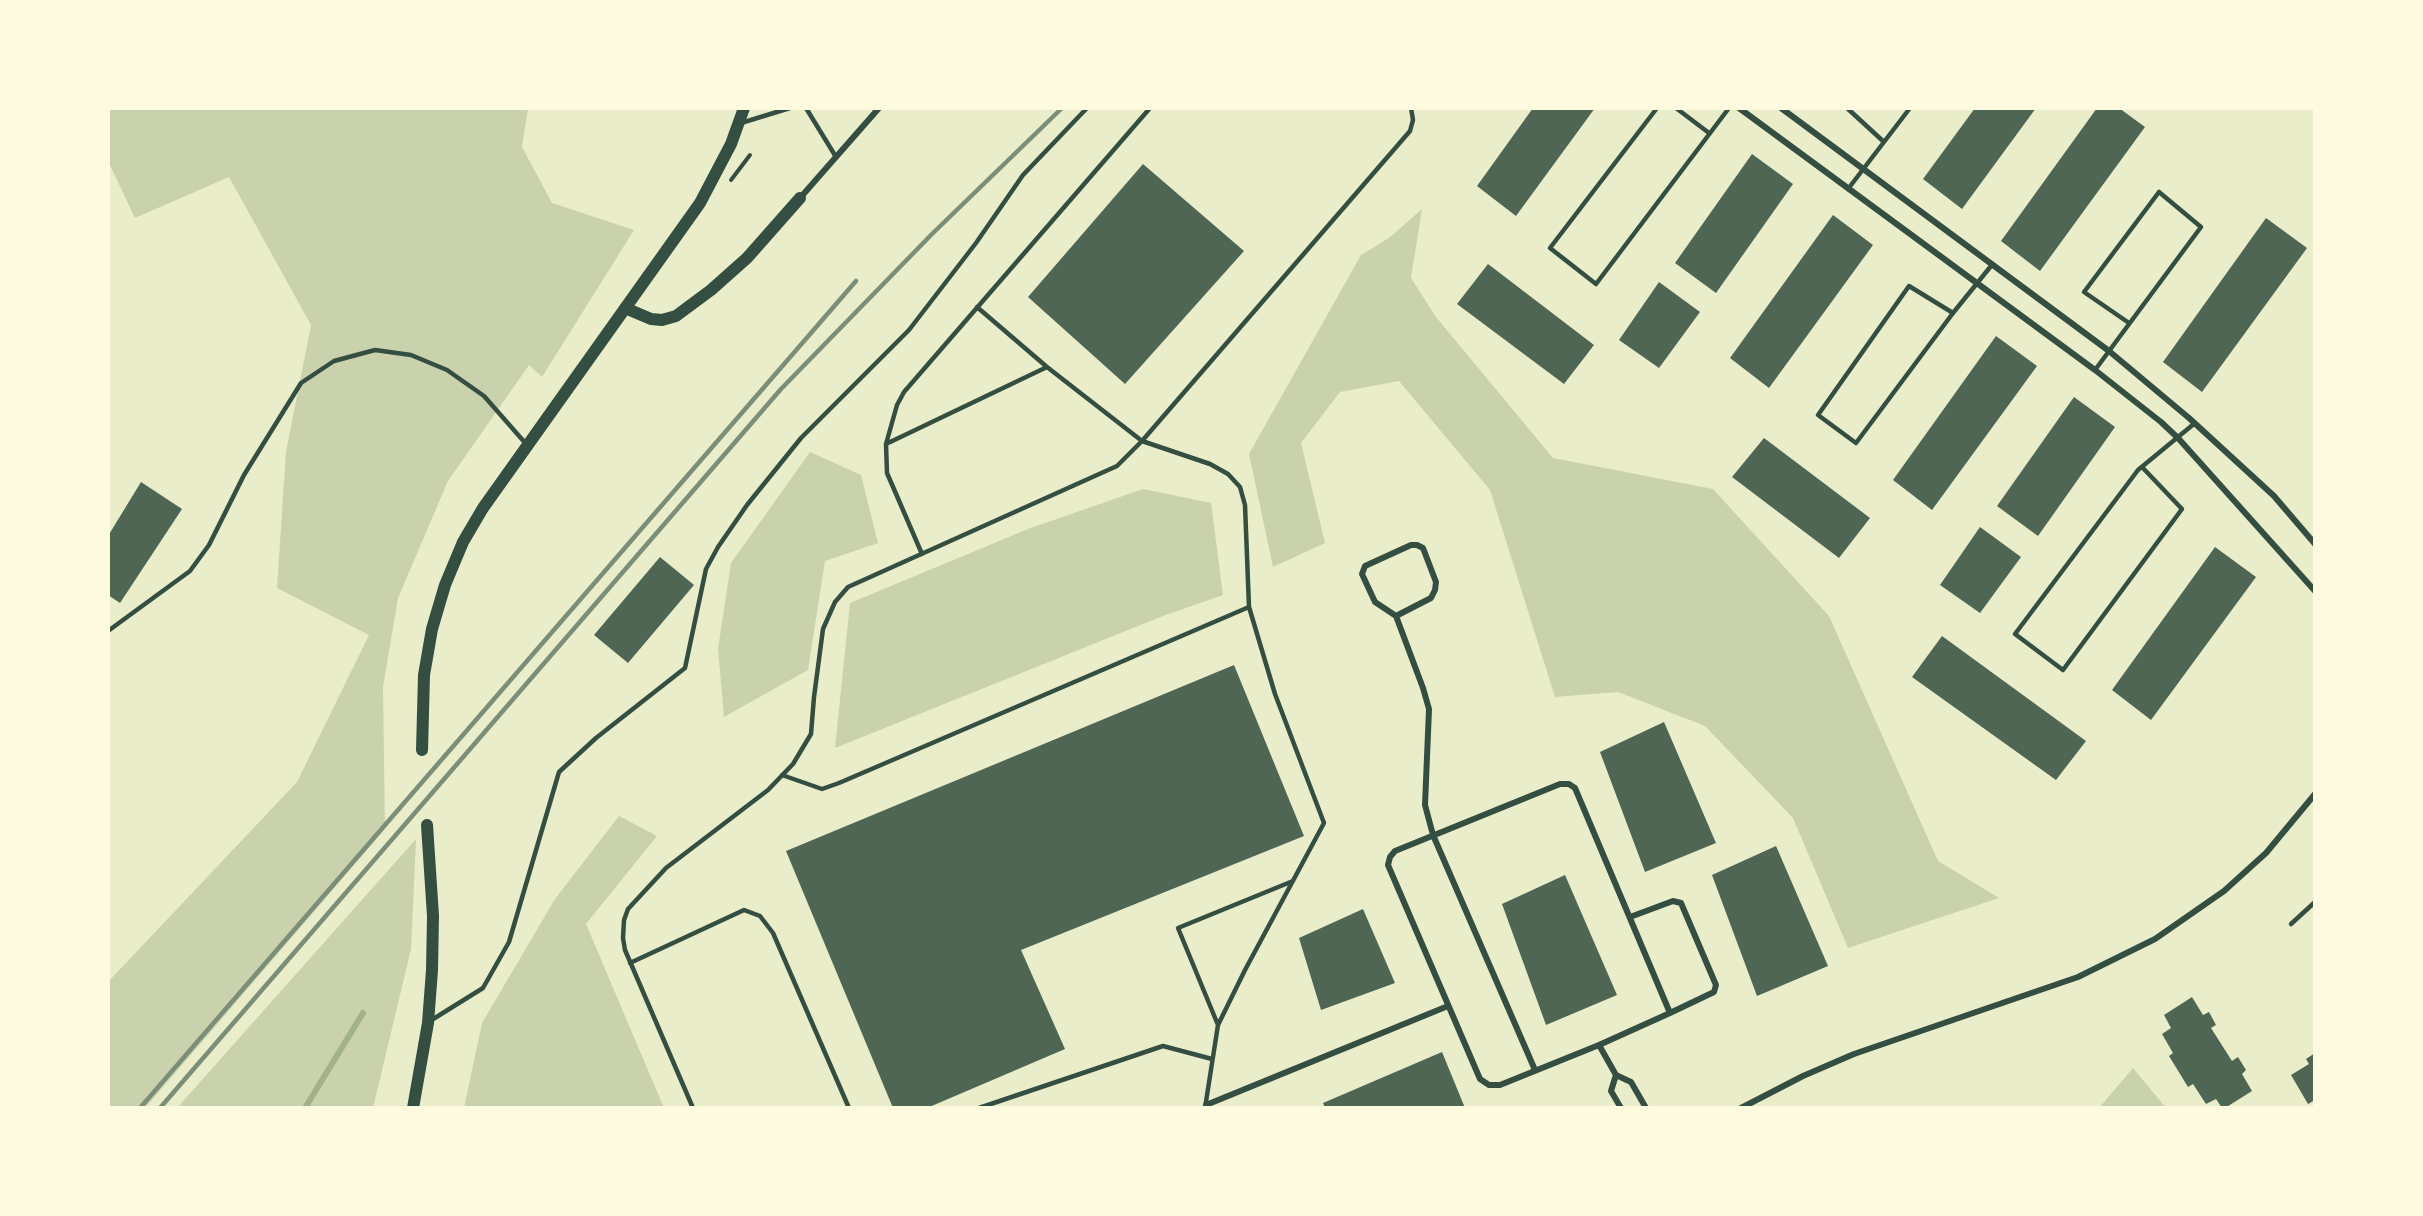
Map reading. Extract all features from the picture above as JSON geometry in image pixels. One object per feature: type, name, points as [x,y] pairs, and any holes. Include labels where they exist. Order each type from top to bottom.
[{"type":"main road","points":[[422,750],[424,675],[432,629],[445,585],[463,542],[483,508],[700,204],[731,144],[744,108]]},
{"type":"main road","points":[[626,308],[651,319],[662,320],[676,316],[711,290],[747,258],[800,198]]},
{"type":"main road","points":[[413,1108],[428,1023],[432,970],[433,916],[427,825]]},
{"type":"street","points":[[800,198],[879,108]]},
{"type":"street","points":[[1739,108],[2095,370],[2178,438],[2315,591]]},
{"type":"street","points":[[1781,108],[1991,266],[2109,351],[2195,423],[2274,496],[2315,544]]},
{"type":"street","points":[[1396,616],[1431,598],[1435,590],[1436,582],[1423,548],[1417,545],[1411,545],[1365,566],[1362,574],[1375,602],[1396,616],[1430,710],[1425,805],[1433,835],[1535,1071]]},
{"type":"street","points":[[1630,917],[1673,900],[1681,903],[1716,985],[1714,992],[1670,1013],[1599,1045],[1500,1085],[1489,1085],[1480,1080],[1388,866],[1390,857],[1395,851],[1433,835],[1560,784],[1569,784],[1575,788],[1670,1013]]},
{"type":"street","points":[[1741,1108],[1803,1076],[1854,1054],[2078,977],[2155,939],[2224,891],[2266,853],[2315,794]]},
{"type":"street","points":[[1206,1107],[1448,1006]]},
{"type":"street","points":[[1599,1045],[1616,1075],[1630,1082],[1646,1108]]},
{"type":"street","points":[[1616,1075],[1611,1091],[1621,1108]]},
{"type":"lane","points":[[739,123],[790,108]]},
{"type":"lane","points":[[806,108],[836,157]]},
{"type":"lane","points":[[428,1023],[483,988],[509,942],[559,772],[596,738],[685,668],[706,569],[747,505],[801,438],[909,330],[976,243],[1023,175],[1087,108]]},
{"type":"lane","points":[[922,554],[887,473],[886,444],[897,405],[904,392],[1150,108]]},
{"type":"lane","points":[[693,1108],[630,963],[623,938],[624,920],[628,909],[666,868],[768,790],[793,764],[811,734],[823,629],[835,602],[848,587],[1117,466],[1142,441],[1410,131],[1413,120],[1411,108]]},
{"type":"lane","points":[[1656,108],[1550,248],[1596,284],[1730,108]]},
{"type":"lane","points":[[1676,108],[1709,133]]},
{"type":"lane","points":[[1847,108],[1884,142]]},
{"type":"lane","points":[[1848,189],[1910,108]]},
{"type":"lane","points":[[2095,370],[2201,227],[2159,192],[2084,292],[2129,323]]},
{"type":"lane","points":[[1953,313],[1909,286],[1818,415],[1856,443],[1991,266]]},
{"type":"lane","points":[[977,307],[1047,367],[1142,441],[1210,464],[1228,474],[1240,487],[1245,505],[1249,607],[1275,694],[1324,823],[1218,1025],[1206,1107]]},
{"type":"lane","points":[[108,631],[190,571],[209,544],[244,475],[301,383],[334,361],[375,350],[411,355],[447,370],[484,396],[527,446]]},
{"type":"lane","points":[[886,444],[1047,367]]},
{"type":"lane","points":[[2142,467],[2181,509],[2063,669],[2015,634],[2142,467],[2195,423]]},
{"type":"lane","points":[[782,775],[822,789],[839,783],[1249,607]]},
{"type":"lane","points":[[1218,1025],[1179,928],[1293,880]]},
{"type":"lane","points":[[2291,924],[2315,902]]},
{"type":"lane","points":[[630,963],[744,910],[760,916],[773,933],[849,1108]]},
{"type":"lane","points":[[979,1108],[1163,1046],[1212,1059]]},
{"type":"path","points":[[724,189],[750,155]]},
{"type":"green space","points":[[108,108],[528,108],[522,147],[552,203],[634,230],[542,377],[529,365],[448,481],[398,598],[383,687],[385,829],[145,1108],[108,1108],[108,982],[297,782],[369,635],[277,588],[286,452],[311,325],[229,177],[135,218],[108,161]]},
{"type":"green space","points":[[1422,209],[1411,278],[1436,317],[1553,458],[1713,489],[1829,616],[1938,861],[1999,898],[1848,948],[1793,818],[1705,726],[1618,692],[1555,697],[1490,490],[1399,381],[1340,392],[1301,443],[1325,543],[1273,567],[1249,454],[1361,255],[1389,238]]},
{"type":"green space","points":[[810,452],[861,475],[878,543],[825,561],[808,670],[724,717],[718,649],[731,563]]},
{"type":"green space","points":[[1143,489],[1211,503],[1223,595],[1163,616],[835,748],[850,603],[1028,529]]},
{"type":"green space","points":[[619,816],[657,836],[586,924],[664,1108],[464,1108],[482,1023],[555,899]]},
{"type":"green space","points":[[416,839],[411,949],[373,1108],[177,1108]]},
{"type":"green space","points":[[2133,1068],[2166,1108],[2099,1108]]},
{"type":"building","points":[[1533,108],[1595,108],[1516,216],[1477,186]]},
{"type":"building","points":[[1975,108],[2036,108],[1962,209],[1923,179]]},
{"type":"building","points":[[2097,108],[2119,108],[2145,127],[2040,271],[2001,241]]},
{"type":"building","points":[[1752,154],[1793,184],[1716,293],[1675,263]]},
{"type":"building","points":[[1143,164],[1244,251],[1125,384],[1028,297]]},
{"type":"building","points":[[1833,215],[1873,245],[1769,388],[1730,358]]},
{"type":"building","points":[[2266,218],[2307,248],[2202,392],[2163,362]]},
{"type":"building","points":[[1488,264],[1594,345],[1564,384],[1457,304]]},
{"type":"building","points":[[1659,282],[1700,312],[1659,368],[1619,340]]},
{"type":"building","points":[[1996,336],[2037,366],[1932,510],[1893,480]]},
{"type":"building","points":[[2074,397],[2115,427],[2038,536],[1997,506]]},
{"type":"building","points":[[1764,438],[1870,518],[1839,558],[1732,477]]},
{"type":"building","points":[[141,482],[182,509],[120,603],[108,595],[108,536]]},
{"type":"building","points":[[1980,527],[2021,557],[1980,613],[1940,585]]},
{"type":"building","points":[[2215,547],[2256,577],[2151,720],[2112,690]]},
{"type":"building","points":[[660,557],[694,585],[628,663],[594,635]]},
{"type":"building","points":[[1942,636],[2086,741],[2056,780],[1912,677]]},
{"type":"building","points":[[1234,665],[1304,836],[1021,950],[1065,1049],[927,1108],[893,1108],[786,851]]},
{"type":"building","points":[[1664,722],[1716,843],[1645,872],[1600,752]]},
{"type":"building","points":[[1776,846],[1828,966],[1757,996],[1712,875]]},
{"type":"building","points":[[1565,875],[1617,995],[1546,1025],[1502,904]]},
{"type":"building","points":[[1363,909],[1395,983],[1321,1010],[1299,938]]},
{"type":"building","points":[[2192,997],[2203,1015],[2209,1012],[2216,1025],[2211,1028],[2232,1061],[2238,1057],[2246,1070],[2242,1074],[2252,1091],[2225,1108],[2222,1108],[2216,1099],[2206,1104],[2193,1084],[2188,1087],[2169,1056],[2173,1053],[2162,1034],[2171,1028],[2164,1015]]},
{"type":"building","points":[[1442,1052],[1465,1108],[1325,1108],[1323,1103]]},
{"type":"building","points":[[2315,1053],[2315,1100],[2308,1104],[2291,1075],[2309,1064],[2306,1059]]},
{"type":"waterway","points":[[305,1108],[363,1013]]},
{"type":"railway","points":[[160,1108],[781,389],[932,234],[1062,108]]},
{"type":"railway","points":[[140,1108],[856,281]]}]
